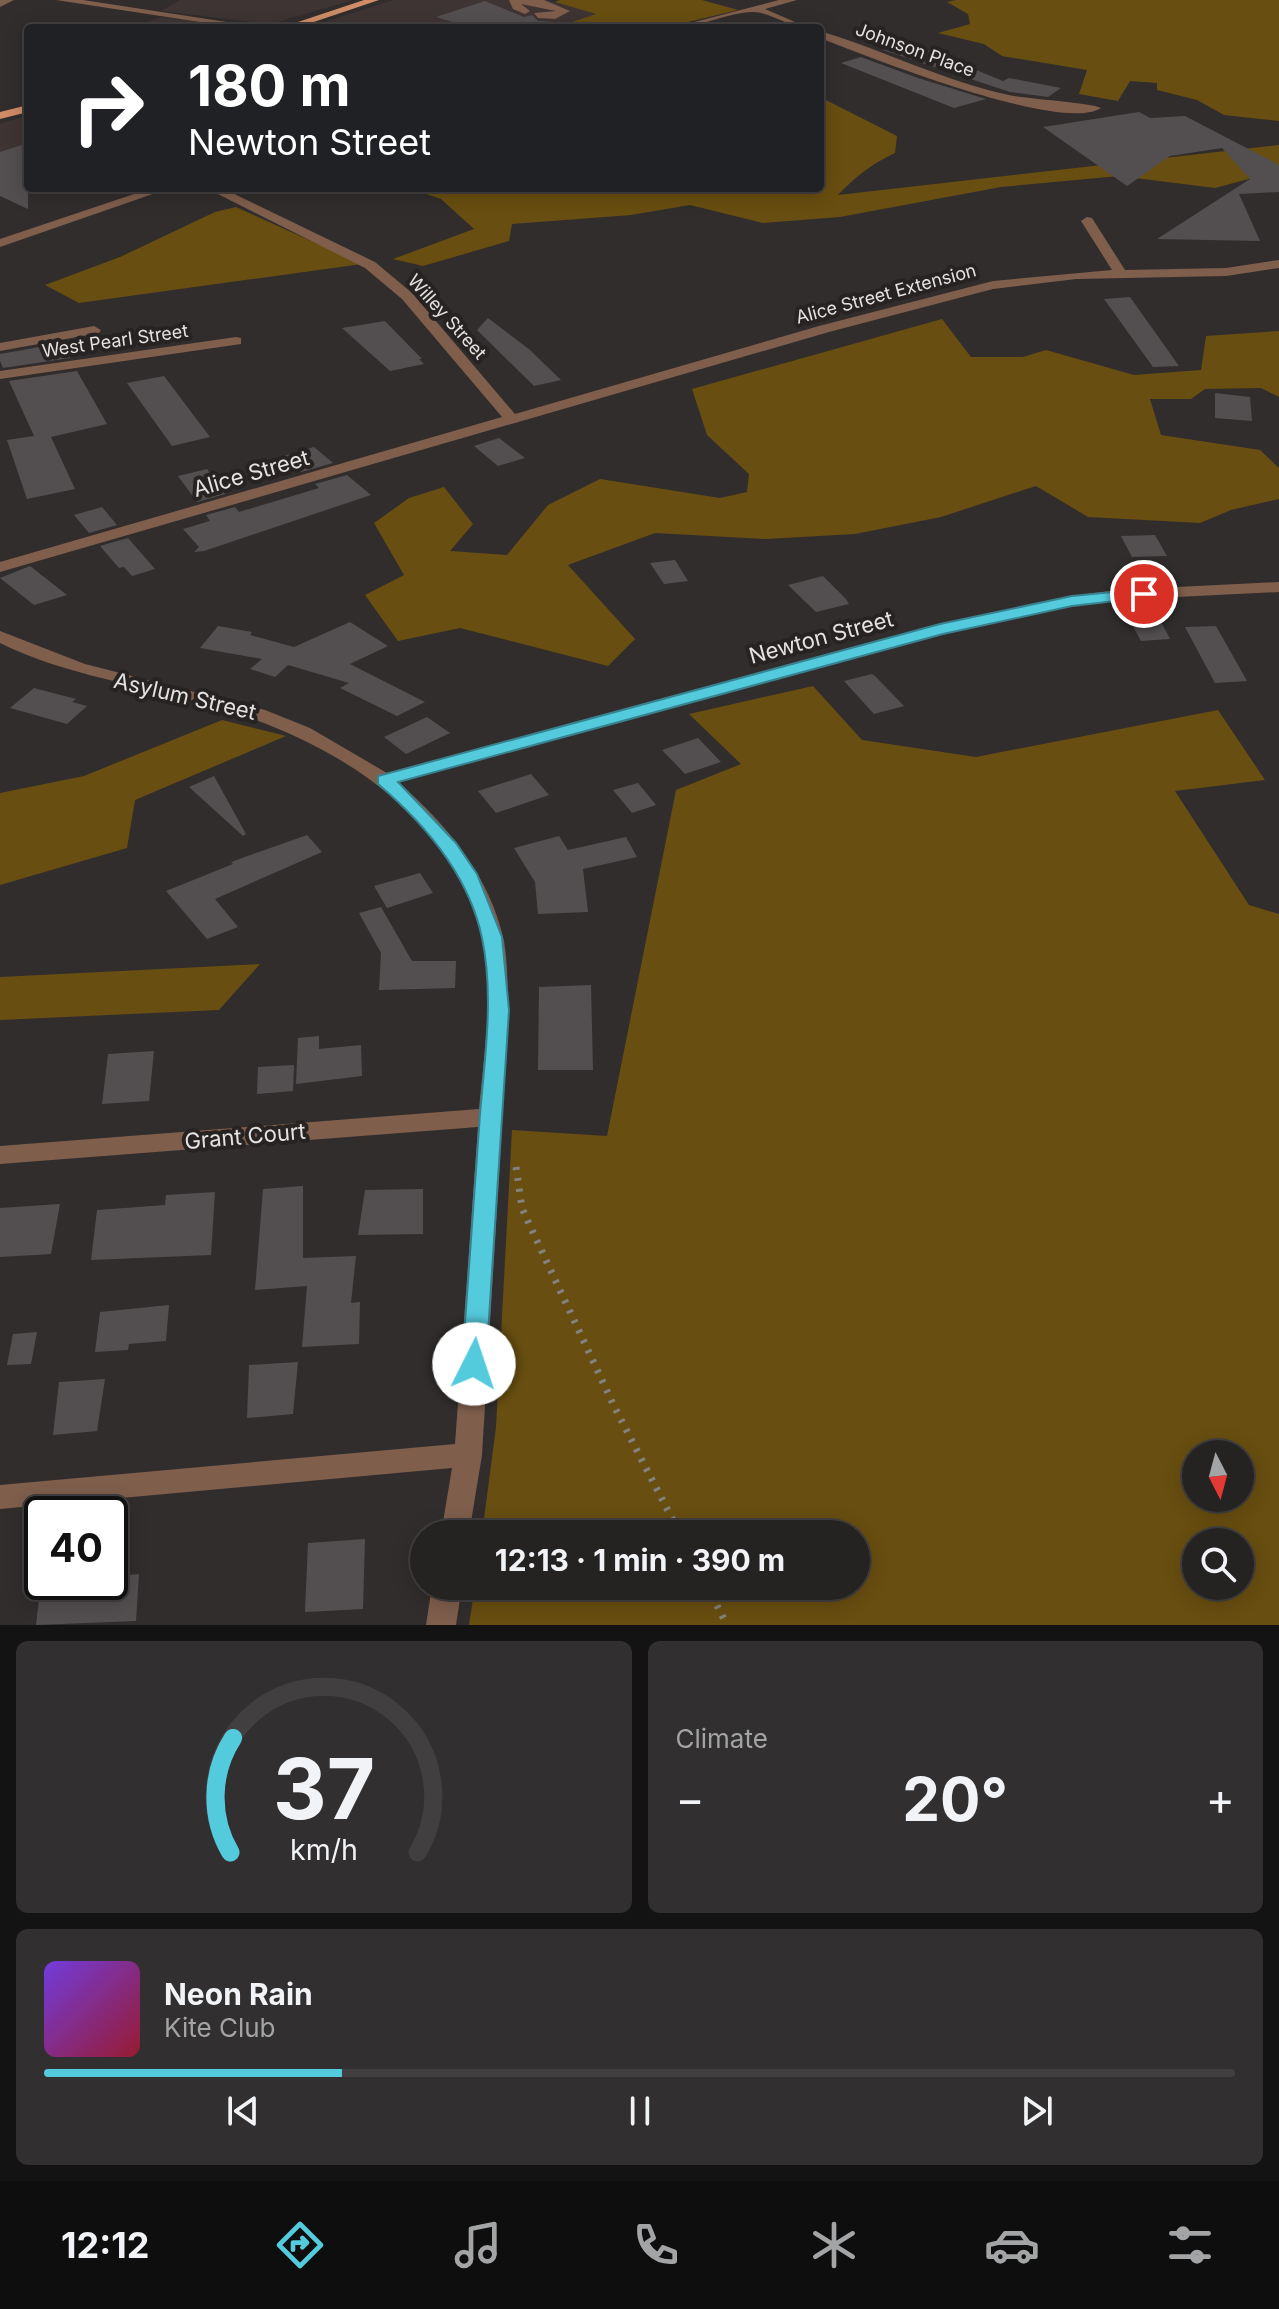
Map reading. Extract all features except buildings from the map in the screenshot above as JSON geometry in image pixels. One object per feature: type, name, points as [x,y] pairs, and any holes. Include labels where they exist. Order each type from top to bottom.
[{"type":"main road","points":[[298,24],[374,0]]},
{"type":"main road","points":[[0,116],[24,109]]},
{"type":"street","points":[[0,4],[9,0]]},
{"type":"street","points":[[61,0],[232,24]]},
{"type":"street","points":[[525,11],[517,7],[514,0],[540,2],[565,11],[555,16],[538,15]]},
{"type":"street","points":[[693,24],[792,0]]},
{"type":"street","points":[[755,9],[794,24]]},
{"type":"street","name":"Johnson Place","points":[[824,36],[963,88],[1053,105],[1095,108]]},
{"type":"street","points":[[0,243],[152,192]]},
{"type":"street","name":"Willey Street","points":[[220,192],[370,265],[407,296],[513,421]]},
{"type":"street","points":[[1087,221],[1120,273]]},
{"type":"street","name":"Alice Street Extension","points":[[513,421],[824,329],[993,285],[1047,277],[1226,272],[1279,264]]},
{"type":"street","points":[[0,347],[94,330]]},
{"type":"street","name":"West Pearl Street","points":[[0,375],[236,341]]},
{"type":"street","name":"Alice Street","points":[[0,567],[513,421]]},
{"type":"street","name":"Newton Street","points":[[385,780],[999,616],[1117,595],[1279,587]]},
{"type":"street","name":"Asylum Street","points":[[0,636],[36,654],[97,675],[255,711],[337,749],[385,780],[410,802],[450,847],[467,874],[492,937],[498,1010],[468,1455],[457,1520]]},
{"type":"street","name":"Grant Court","points":[[0,1155],[490,1117]]},
{"type":"street","points":[[0,1497],[468,1455]]},
{"type":"street","points":[[441,1625],[445,1600]]},
{"type":"path","points":[[514,1154],[522,1208],[614,1406],[673,1520]]},
{"type":"path","points":[[714,1600],[727,1625]]},
{"type":"shaded area","points":[[180,0],[353,0],[270,24],[161,11]]},
{"type":"shaded area","points":[[394,0],[547,0],[597,14],[566,24],[318,24]]},
{"type":"shaded area","points":[[702,0],[738,10],[680,24],[566,24],[596,14],[555,2]]},
{"type":"shaded area","points":[[1279,0],[1279,121],[1224,115],[1197,100],[1157,90],[1157,83],[1130,81],[1118,101],[1079,94],[1087,70],[1002,56],[984,44],[938,33],[970,24],[968,14],[947,2]]},
{"type":"shaded area","points":[[162,17],[215,24],[141,24]]},
{"type":"shaded area","points":[[824,99],[897,136],[895,153],[864,171],[838,195],[1279,145],[1279,171],[1215,188],[1119,176],[1001,187],[840,217],[763,223],[690,205],[631,215],[512,224],[509,241],[423,266],[393,259],[474,229],[441,199],[421,192],[824,192]]},
{"type":"shaded area","points":[[24,116],[24,189],[0,194],[0,124]]},
{"type":"shaded area","points":[[236,207],[362,264],[79,303],[45,285],[120,257],[215,212]]},
{"type":"shaded area","points":[[942,319],[971,357],[1023,357],[1046,350],[1134,375],[1201,370],[1206,336],[1279,331],[1279,397],[1261,388],[1205,389],[1191,399],[1150,399],[1161,435],[1260,450],[1279,468],[1279,499],[1231,510],[1200,523],[1088,517],[1036,486],[941,517],[855,534],[766,539],[655,533],[568,565],[635,639],[608,666],[460,628],[398,641],[365,595],[404,575],[374,523],[409,498],[444,487],[473,524],[450,551],[507,555],[548,505],[600,479],[720,498],[747,492],[749,474],[707,435],[692,389]]},
{"type":"shaded area","points":[[813,686],[862,740],[976,757],[1218,710],[1265,780],[1175,791],[1249,905],[1279,914],[1279,1625],[469,1625],[473,1600],[870,1600],[870,1520],[484,1520],[496,1427],[512,1130],[607,1136],[676,790],[741,764],[689,714]]},
{"type":"shaded area","points":[[222,720],[286,736],[135,800],[127,848],[0,885],[0,793],[84,776]]},
{"type":"shaded area","points":[[260,964],[219,1010],[0,1020],[0,977]]},
{"type":"route","points":[[474,1364],[498,1010],[492,937],[467,874],[450,847],[410,802],[385,780],[940,629],[1072,601],[1144,594]]}]
